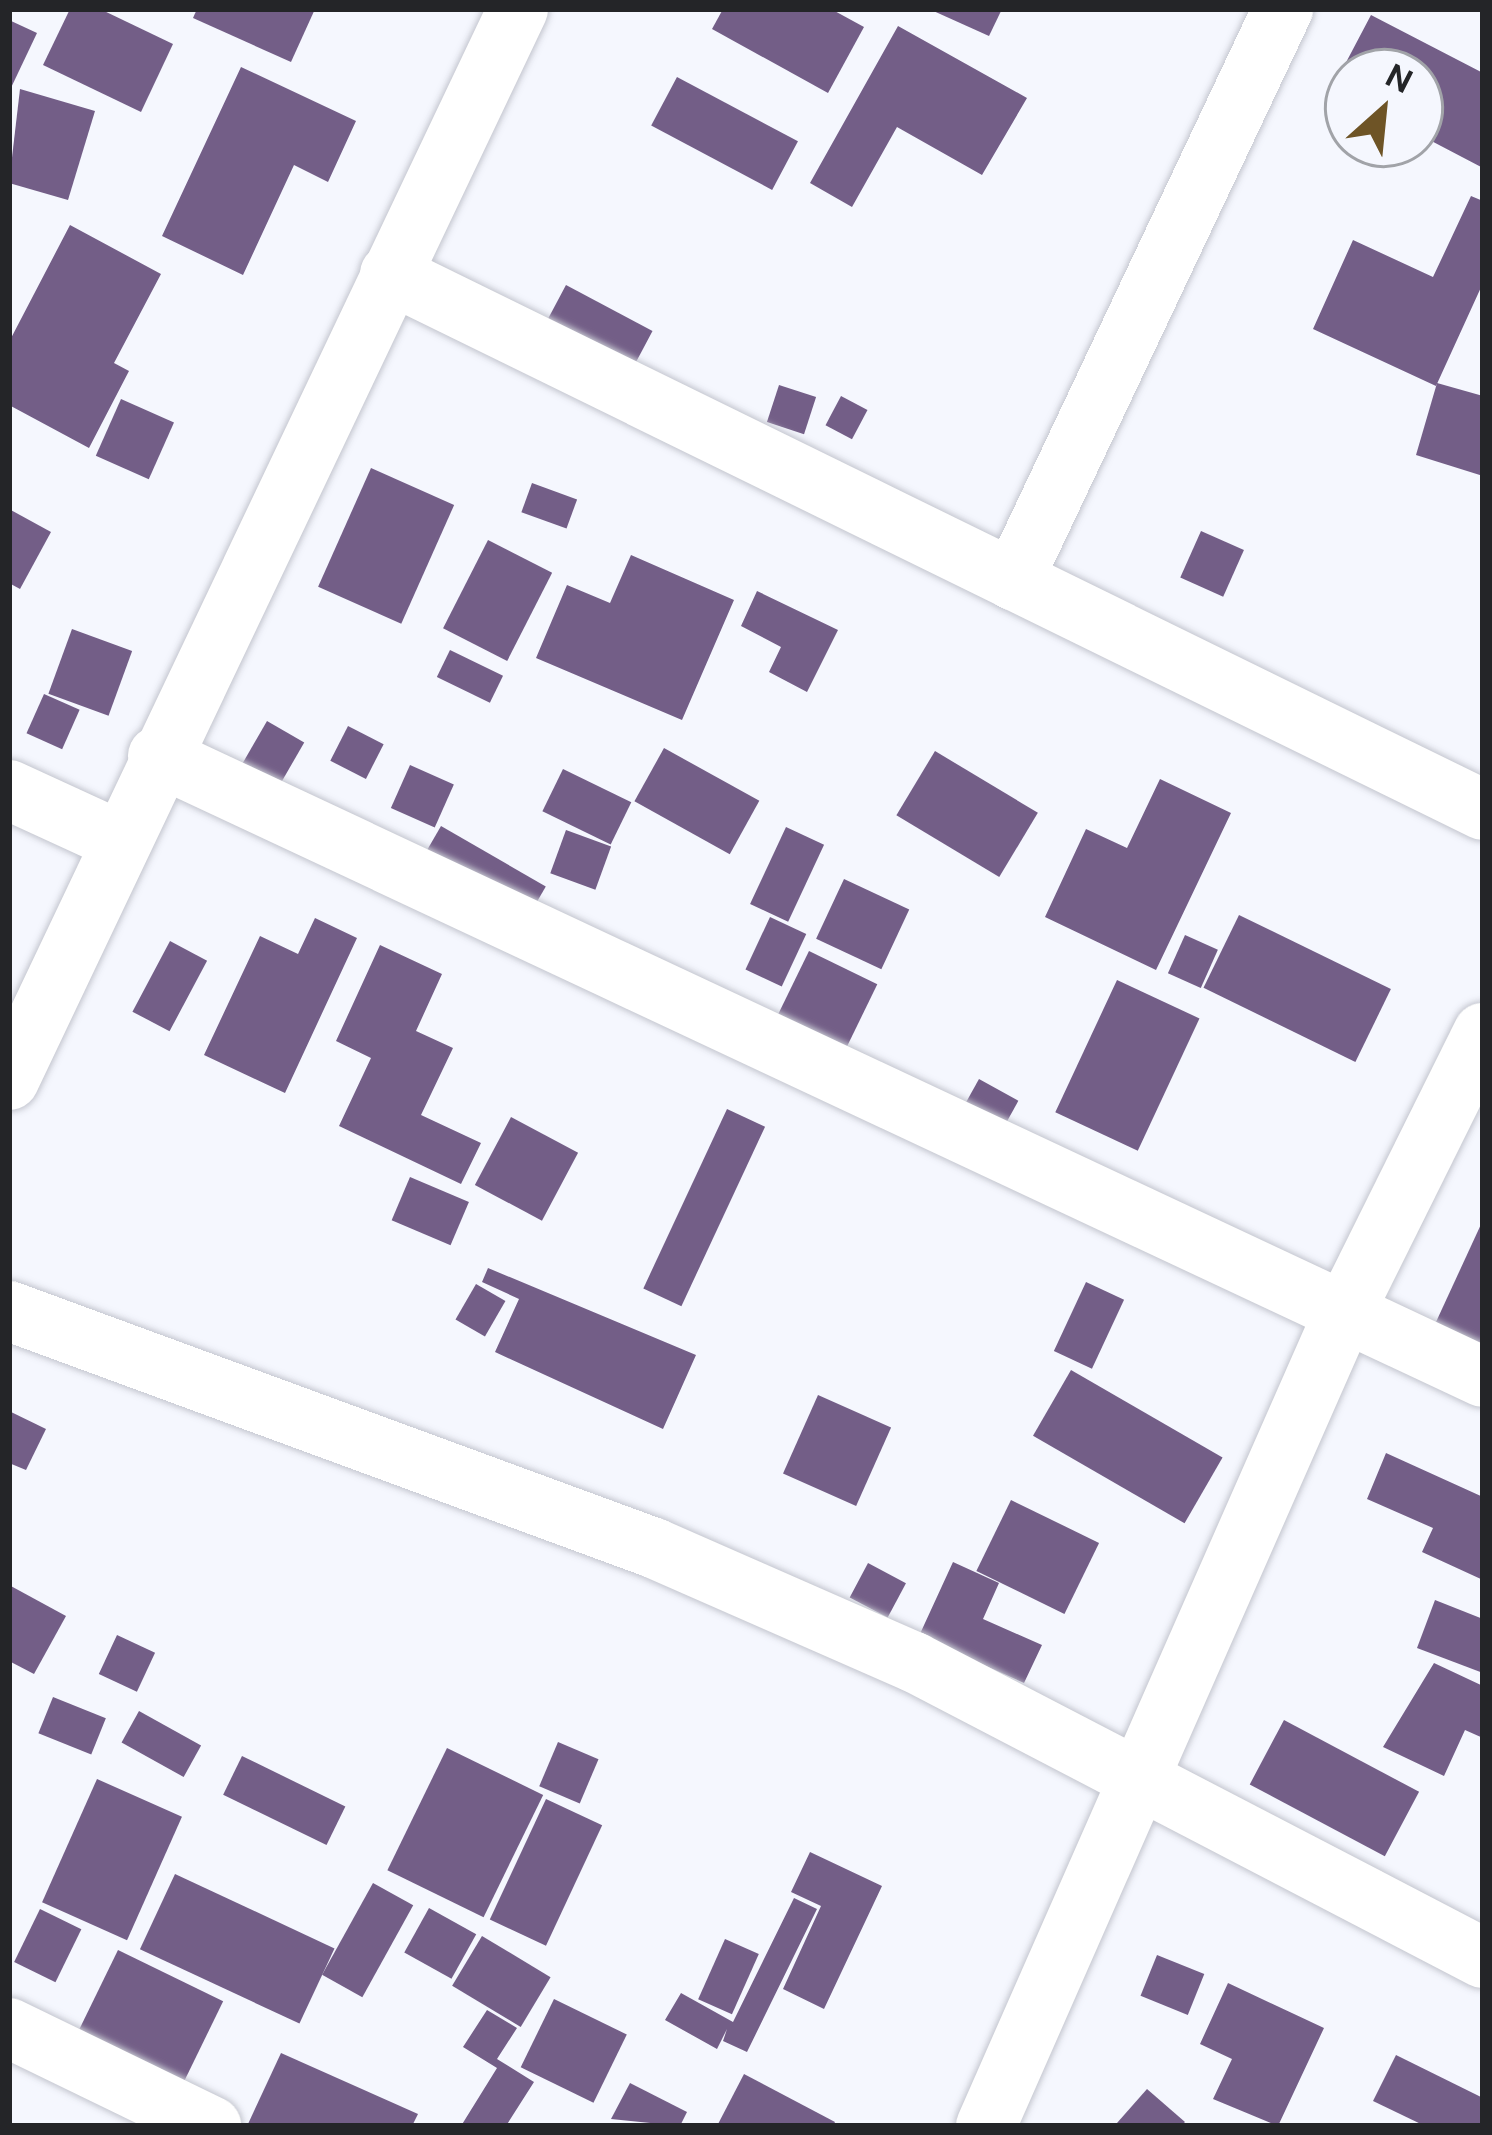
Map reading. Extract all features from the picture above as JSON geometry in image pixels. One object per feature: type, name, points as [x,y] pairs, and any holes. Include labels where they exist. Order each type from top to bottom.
[{"type":"street","points":[[9,1080],[158,756],[518,9]]},
{"type":"street","points":[[1013,580],[1283,9]]},
{"type":"street","points":[[390,274],[1483,809]]},
{"type":"street","points":[[158,756],[1483,1377]]},
{"type":"street","points":[[9,790],[122,842]]},
{"type":"street","points":[[986,2126],[1144,1784],[1343,1315],[1483,1033]]},
{"type":"street","points":[[9,1311],[654,1548],[914,1662],[1483,1958]]},
{"type":"street","points":[[9,2028],[211,2126]]},
{"type":"building","points":[[70,9],[100,9],[173,44],[141,112],[43,65]]},
{"type":"building","points":[[197,9],[315,9],[291,62],[193,18]]},
{"type":"building","points":[[723,9],[831,9],[864,27],[828,93],[712,29]]},
{"type":"building","points":[[929,9],[1002,9],[989,36]]},
{"type":"building","points":[[1371,15],[1435,48],[1354,48]]},
{"type":"building","points":[[9,20],[37,33],[9,92]]},
{"type":"building","points":[[898,26],[1027,98],[982,175],[897,127],[852,207],[810,183]]},
{"type":"building","points":[[1444,53],[1483,73],[1483,168],[1444,148]]},
{"type":"building","points":[[241,67],[356,121],[328,182],[294,165],[243,275],[162,236]]},
{"type":"building","points":[[677,77],[798,141],[772,190],[651,126]]},
{"type":"building","points":[[20,89],[95,111],[68,200],[9,183]]},
{"type":"building","points":[[1471,196],[1483,201],[1483,283],[1436,386],[1313,329],[1353,240],[1433,277]]},
{"type":"building","points":[[70,225],[161,274],[114,363],[129,371],[89,448],[9,405],[9,342]]},
{"type":"building","points":[[566,285],[653,331],[629,376],[542,330]]},
{"type":"building","points":[[1437,383],[1483,396],[1483,476],[1416,455]]},
{"type":"building","points":[[779,385],[816,397],[804,434],[767,422]]},
{"type":"building","points":[[841,396],[867,410],[852,439],[826,425]]},
{"type":"building","points":[[121,399],[174,423],[149,479],[96,456]]},
{"type":"building","points":[[371,468],[454,505],[401,624],[318,587]]},
{"type":"building","points":[[532,483],[577,499],[567,529],[521,512]]},
{"type":"building","points":[[9,509],[51,532],[20,589],[9,583]]},
{"type":"building","points":[[1201,531],[1244,550],[1223,597],[1180,578]]},
{"type":"building","points":[[488,540],[552,573],[507,661],[443,628]]},
{"type":"building","points":[[631,555],[734,600],[682,720],[536,658],[567,585],[610,603]]},
{"type":"building","points":[[757,591],[838,630],[807,692],[769,672],[781,647],[741,626]]},
{"type":"building","points":[[72,629],[132,651],[109,716],[48,694]]},
{"type":"building","points":[[450,650],[503,676],[490,703],[437,677]]},
{"type":"building","points":[[44,694],[80,710],[62,749],[27,733]]},
{"type":"building","points":[[267,721],[304,742],[262,815],[225,794]]},
{"type":"building","points":[[348,726],[384,744],[366,779],[330,761]]},
{"type":"building","points":[[664,748],[759,801],[730,854],[634,801]]},
{"type":"building","points":[[935,751],[1038,813],[999,877],[896,815]]},
{"type":"building","points":[[410,765],[454,785],[435,827],[391,808]]},
{"type":"building","points":[[563,769],[631,802],[611,845],[542,811]]},
{"type":"building","points":[[1160,779],[1231,813],[1156,970],[1045,917],[1086,829],[1127,848]]},
{"type":"building","points":[[441,826],[546,886],[526,920],[422,860]]},
{"type":"building","points":[[786,827],[824,845],[788,922],[750,904]]},
{"type":"building","points":[[566,830],[611,846],[595,890],[550,873]]},
{"type":"building","points":[[844,879],[909,909],[881,969],[816,939]]},
{"type":"building","points":[[1239,915],[1391,989],[1355,1062],[1203,988]]},
{"type":"building","points":[[770,917],[806,934],[782,986],[745,970]]},
{"type":"building","points":[[315,918],[357,938],[285,1093],[204,1055],[260,936],[298,954]]},
{"type":"building","points":[[1185,935],[1218,950],[1201,988],[1168,973]]},
{"type":"building","points":[[170,941],[207,961],[170,1031],[132,1012]]},
{"type":"building","points":[[380,945],[442,974],[416,1031],[453,1048],[421,1115],[481,1143],[461,1184],[339,1126],[371,1058],[336,1041]]},
{"type":"building","points":[[809,951],[877,984],[839,1063],[771,1029]]},
{"type":"building","points":[[1117,980],[1199,1018],[1138,1151],[1055,1112]]},
{"type":"building","points":[[979,1079],[1018,1101],[998,1137],[959,1115]]},
{"type":"building","points":[[727,1109],[765,1127],[681,1306],[643,1288]]},
{"type":"building","points":[[511,1117],[578,1153],[542,1221],[475,1185]]},
{"type":"building","points":[[410,1177],[469,1202],[451,1245],[392,1220]]},
{"type":"building","points":[[1483,1220],[1483,1360],[1430,1335]]},
{"type":"building","points":[[488,1268],[696,1355],[663,1429],[495,1352],[519,1299],[482,1282]]},
{"type":"building","points":[[1086,1282],[1124,1300],[1092,1369],[1054,1351]]},
{"type":"building","points":[[476,1284],[505,1301],[485,1337],[456,1320]]},
{"type":"building","points":[[1071,1370],[1223,1458],[1185,1523],[1033,1436]]},
{"type":"building","points":[[818,1395],[891,1428],[856,1506],[783,1474]]},
{"type":"building","points":[[9,1411],[46,1429],[26,1470],[9,1463]]},
{"type":"building","points":[[1386,1453],[1483,1497],[1483,1580],[1422,1552],[1433,1528],[1367,1499]]},
{"type":"building","points":[[1011,1500],[1099,1543],[1064,1614],[976,1571]]},
{"type":"building","points":[[953,1562],[999,1583],[983,1619],[1042,1645],[1024,1683],[919,1636]]},
{"type":"building","points":[[868,1563],[906,1583],[888,1618],[850,1597]]},
{"type":"building","points":[[9,1585],[66,1616],[34,1674],[9,1661]]},
{"type":"building","points":[[1435,1600],[1483,1619],[1483,1673],[1417,1648]]},
{"type":"building","points":[[117,1635],[155,1653],[137,1692],[99,1674]]},
{"type":"building","points":[[1434,1663],[1483,1686],[1483,1738],[1465,1730],[1444,1776],[1383,1747]]},
{"type":"building","points":[[53,1697],[106,1718],[91,1755],[38,1733]]},
{"type":"building","points":[[139,1711],[201,1745],[184,1777],[122,1742]]},
{"type":"building","points":[[1284,1720],[1419,1792],[1385,1856],[1250,1784]]},
{"type":"building","points":[[558,1742],[599,1759],[580,1803],[539,1786]]},
{"type":"building","points":[[447,1748],[543,1795],[484,1917],[387,1870]]},
{"type":"building","points":[[242,1756],[345,1806],[327,1845],[223,1795]]},
{"type":"building","points":[[97,1779],[182,1817],[127,1940],[42,1902]]},
{"type":"building","points":[[546,1799],[602,1825],[546,1946],[490,1920]]},
{"type":"building","points":[[810,1852],[882,1886],[824,2009],[783,1989],[821,1906],[791,1892]]},
{"type":"building","points":[[175,1874],[335,1948],[299,2024],[140,1949]]},
{"type":"building","points":[[373,1883],[413,1905],[362,1997],[322,1975]]},
{"type":"building","points":[[794,1898],[817,1909],[747,2052],[723,2041],[727,2029],[717,2049],[665,2020],[681,1993],[733,2022]]},
{"type":"building","points":[[429,1908],[476,1934],[452,1979],[404,1953]]},
{"type":"building","points":[[40,1909],[81,1929],[55,1982],[14,1962]]},
{"type":"building","points":[[482,1936],[551,1977],[521,2027],[452,1986]]},
{"type":"building","points":[[725,1939],[759,1954],[732,2014],[698,1999]]},
{"type":"building","points":[[118,1950],[223,2001],[182,2086],[77,2034]]},
{"type":"building","points":[[1157,1955],[1204,1974],[1188,2015],[1141,1996]]},
{"type":"building","points":[[1228,1983],[1324,2028],[1278,2126],[1213,2099],[1232,2059],[1200,2044]]},
{"type":"building","points":[[554,1999],[627,2035],[593,2103],[521,2067]]},
{"type":"building","points":[[487,2010],[517,2028],[497,2059],[534,2082],[506,2126],[461,2126],[497,2068],[463,2047]]},
{"type":"building","points":[[281,2053],[418,2114],[412,2126],[248,2124]]},
{"type":"building","points":[[1396,2055],[1483,2098],[1483,2126],[1425,2126],[1373,2101]]},
{"type":"building","points":[[744,2074],[835,2122],[833,2126],[717,2126]]},
{"type":"building","points":[[630,2083],[687,2112],[680,2126],[611,2119]]},
{"type":"building","points":[[1147,2089],[1185,2122],[1181,2126],[1117,2123]]}]
